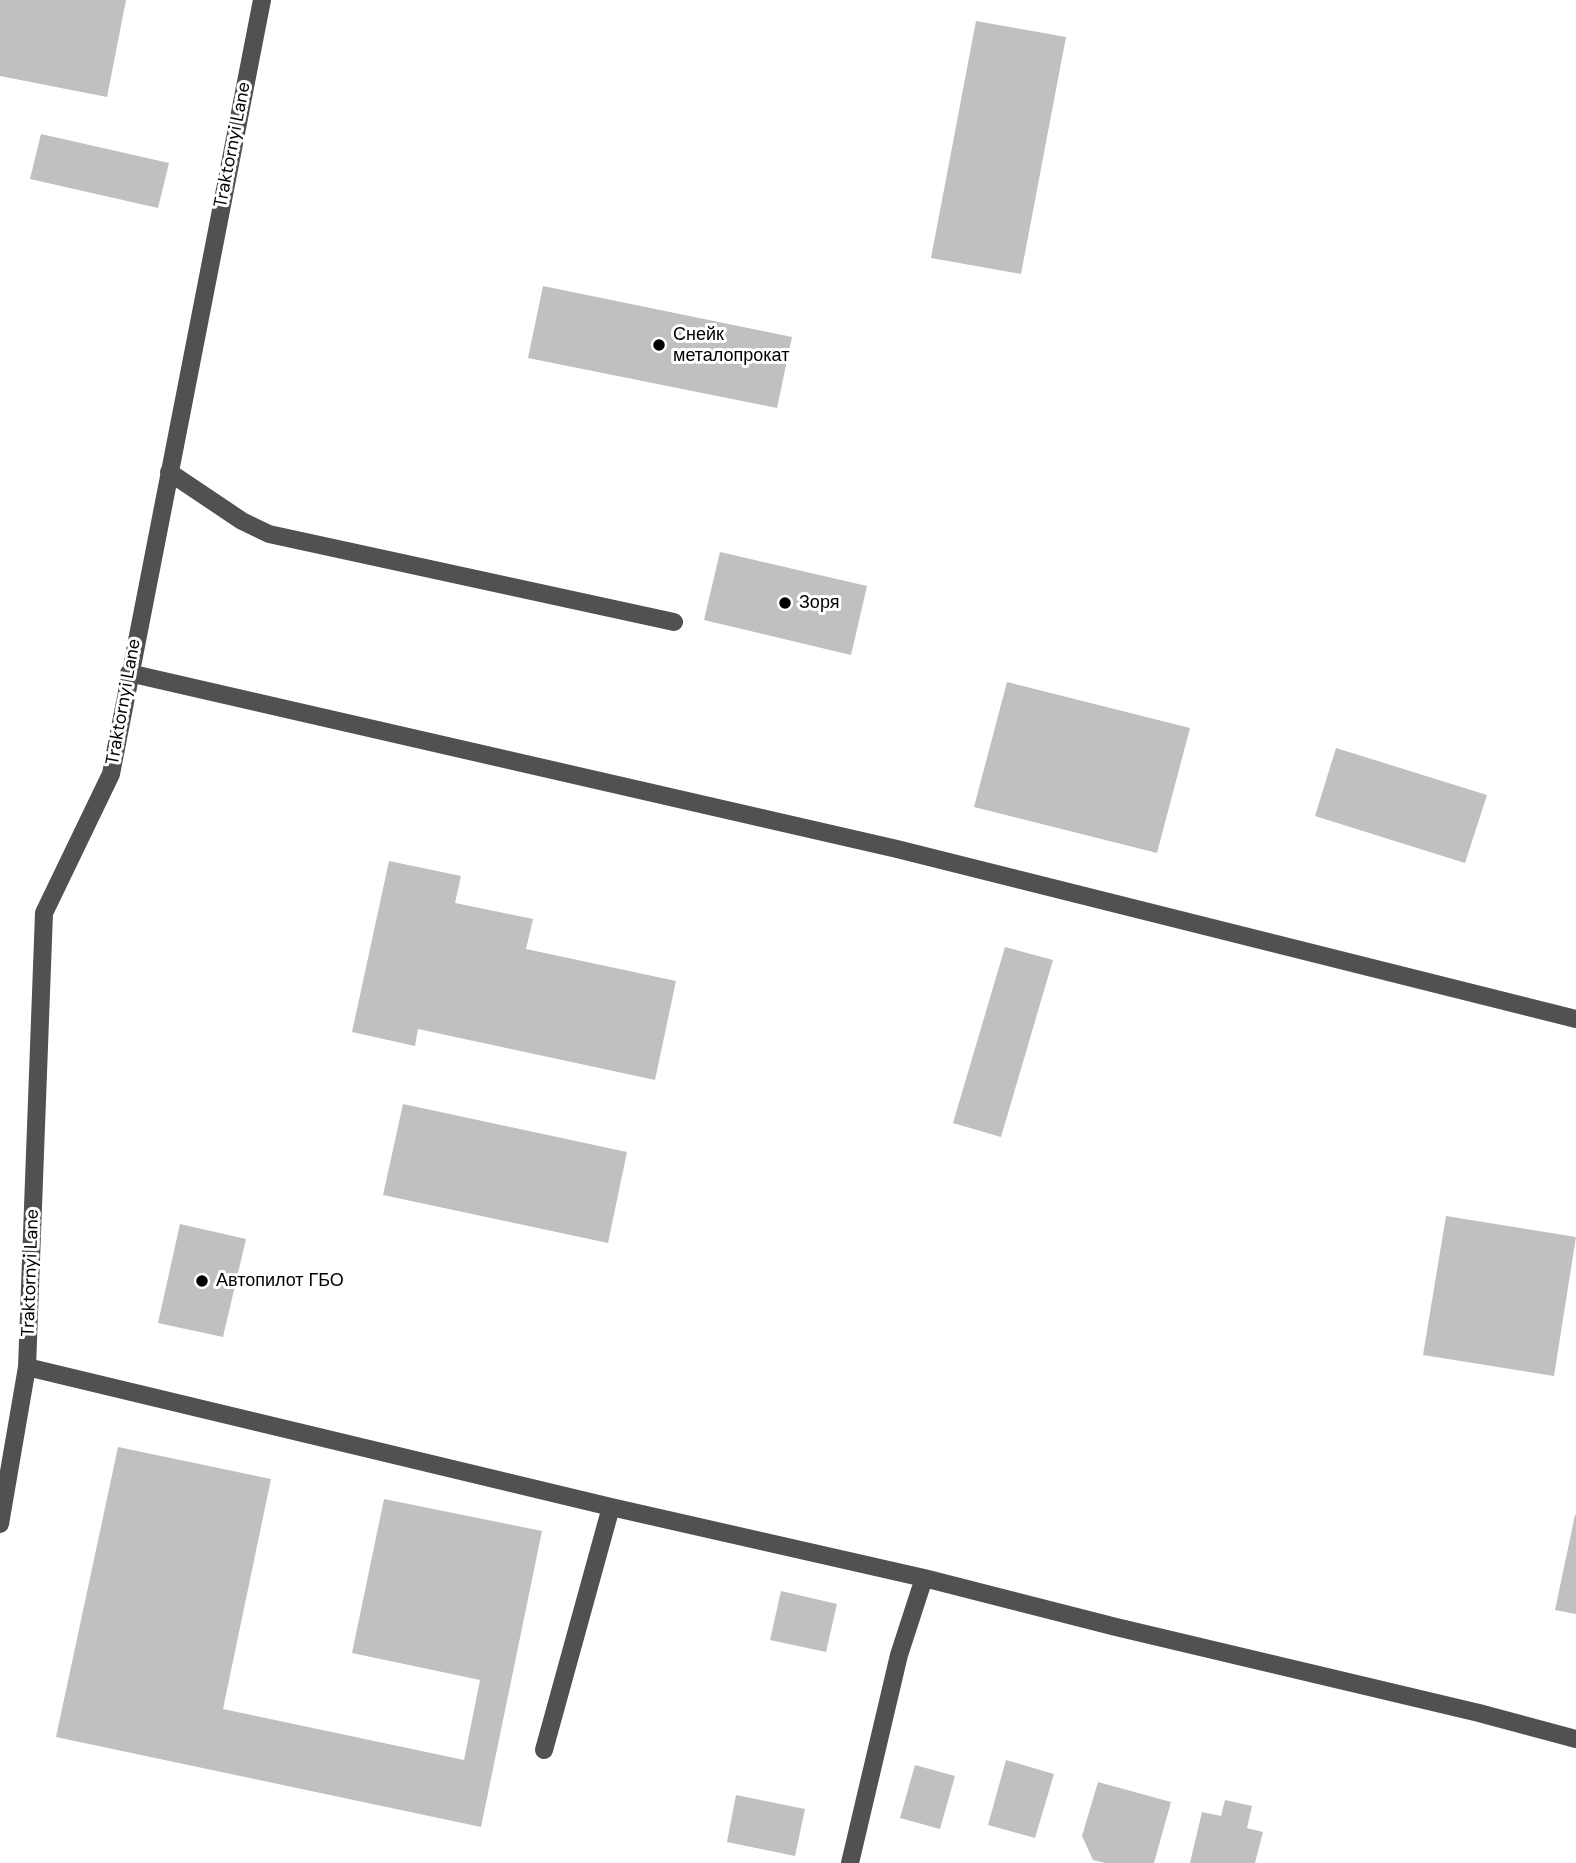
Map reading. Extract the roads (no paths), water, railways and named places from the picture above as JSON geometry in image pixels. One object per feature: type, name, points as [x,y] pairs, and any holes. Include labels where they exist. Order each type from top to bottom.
[{"type":"street","name":"Traktornyi Lane","points":[[0,1524],[27,1367],[44,913],[111,774],[262,0]]},
{"type":"street","points":[[169,472],[242,521],[269,534],[674,622]]},
{"type":"street","points":[[129,673],[897,849],[1576,1019]]},
{"type":"street","points":[[27,1367],[611,1507],[924,1578],[1116,1627],[1479,1713],[1576,1740]]},
{"type":"street","points":[[544,1750],[611,1507]]},
{"type":"street","points":[[850,1863],[899,1655],[924,1578]]},
{"type":"place","name":"Снейк металопрокат","points":[[659,345]]},
{"type":"place","name":"Зоря","points":[[785,603]]},
{"type":"place","name":"Автопилот ГБО","points":[[202,1281]]}]
